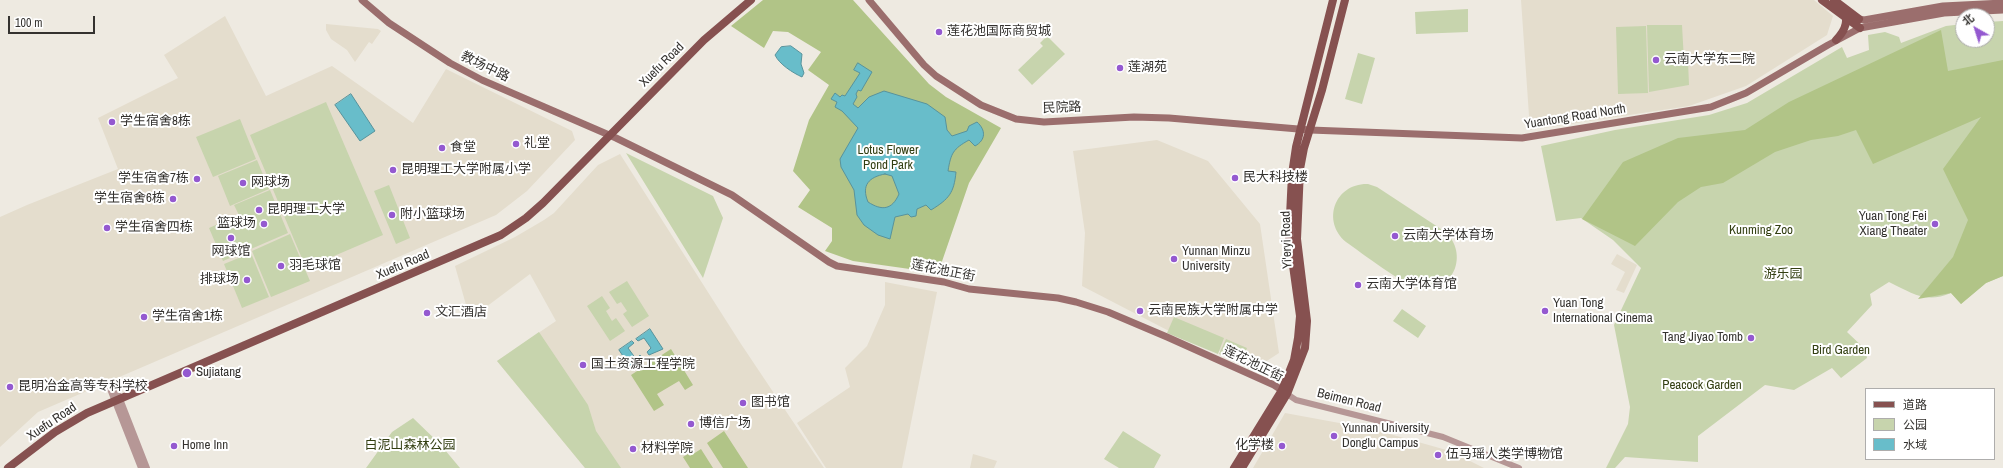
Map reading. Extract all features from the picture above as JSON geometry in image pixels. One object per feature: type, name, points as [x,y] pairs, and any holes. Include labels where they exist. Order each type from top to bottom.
[{"type":"main road","name":"教场中路","points":[[362,0],[389,23],[450,63],[482,80],[610,135]]},
{"type":"main road","name":"Xuefu Road","points":[[8,468],[65,425],[117,399],[501,235],[526,218],[543,203],[704,40],[751,0]]},
{"type":"main road","name":"民院路","points":[[869,0],[924,65],[936,76],[981,105],[1016,119],[1044,122],[1134,117],[1169,118],[1301,129]]},
{"type":"main road","name":"Yi'eryi Road","points":[[1234,468],[1285,392],[1294,360],[1300,316],[1290,237],[1292,174],[1301,129],[1333,0]]},
{"type":"main road","name":"Yi'eryi Road","points":[[1242,468],[1285,392],[1305,348],[1306,331],[1297,239],[1300,169],[1345,0]]},
{"type":"main road","points":[[1822,0],[1846,19],[1859,23],[1944,12],[2003,10]]},
{"type":"main road","points":[[1834,0],[1859,23]]},
{"type":"main road","points":[[1859,23],[1943,6],[2003,3]]},
{"type":"main road","points":[[1836,40],[1844,31],[1846,19],[1842,6]]},
{"type":"main road","name":"Yuantong Road North","points":[[1301,129],[1522,138],[1711,107],[1746,93],[1836,40],[1859,23]]},
{"type":"main road","name":"莲花池正街","points":[[610,135],[732,195],[817,256],[838,266],[941,282],[969,289],[1058,298],[1076,302],[1108,312],[1167,337],[1274,385],[1285,392]]},
{"type":"street","points":[[112,387],[147,468]]},
{"type":"street","name":"Beimen Road","points":[[1285,392],[1296,400],[1443,437],[1519,468]]},
{"type":"street","points":[[117,399],[141,468]]},
{"type":"shaded area","name":"云南大学东二院","points":[[1521,0],[1814,0],[1833,16],[1827,35],[1746,86],[1689,106],[1530,130]]},
{"type":"shaded area","name":"昆明理工大学","points":[[225,16],[266,96],[332,66],[413,123],[446,69],[572,131],[575,140],[527,191],[496,215],[38,412],[0,447],[0,217],[118,169],[98,118],[178,78],[164,55]]},
{"type":"shaded area","points":[[326,24],[378,29],[381,31],[372,44],[369,42],[355,62],[347,50],[331,39],[326,30]]},
{"type":"shaded area","name":"Yunnan Minzu University","points":[[1157,140],[1208,161],[1260,224],[1279,353],[1259,366],[1171,332],[1082,286],[1085,233],[1073,151]]},
{"type":"shaded area","points":[[620,154],[741,344],[824,468],[585,468],[497,361],[556,321],[530,274],[470,319],[455,266],[515,237],[544,220],[554,213],[598,165]]},
{"type":"shaded area","points":[[1617,254],[1637,265],[1624,293],[1616,290],[1625,272],[1611,264]]},
{"type":"shaded area","points":[[885,282],[937,292],[902,468],[826,468],[797,423],[850,387],[845,368],[867,346],[885,305]]},
{"type":"shaded area","name":"Yunnan University Donglu Campus","points":[[1285,413],[1372,429],[1450,451],[1484,468],[1253,468]]},
{"type":"shaded area","points":[[973,454],[997,461],[994,468],[970,468]]},
{"type":"green space","name":"Lotus Flower Pond Park","points":[[763,0],[853,0],[929,84],[946,97],[1001,128],[969,183],[938,273],[853,261],[825,251],[832,241],[832,228],[798,207],[810,190],[793,171],[809,120],[829,85],[808,70],[821,52],[788,32],[773,31],[764,48],[731,26]]},
{"type":"green space","points":[[1468,9],[1468,32],[1416,34],[1415,12]]},
{"type":"green space","name":"Kunming Zoo","points":[[2003,21],[2003,276],[1986,283],[1961,304],[1951,293],[1934,297],[1919,296],[1889,282],[1870,294],[1872,305],[1847,332],[1865,349],[1867,358],[1841,378],[1832,368],[1794,390],[1765,385],[1698,436],[1698,462],[1625,457],[1615,468],[1606,468],[1628,424],[1630,407],[1614,325],[1641,268],[1613,240],[1581,218],[1556,221],[1541,146],[1615,130],[1709,115],[1747,103],[1842,47],[1847,58],[1869,50],[1868,35],[1885,32],[1899,37],[1901,43],[1946,26],[1955,25],[1955,48],[1995,48],[1995,22]]},
{"type":"green space","points":[[1647,25],[1682,25],[1684,61],[1688,61],[1689,85],[1649,92]]},
{"type":"green space","points":[[1646,26],[1648,93],[1618,94],[1616,27]]},
{"type":"green space","points":[[1941,30],[1948,71],[2003,60],[2003,276],[1986,283],[1961,304],[1951,293],[1918,299],[1953,257],[1968,220],[1943,169],[1981,117],[1873,164],[1856,130],[1838,136],[1811,140],[1775,152],[1723,183],[1701,187],[1678,202],[1635,246],[1582,219],[1623,162],[1678,138],[1745,130],[1789,102]]},
{"type":"green space","points":[[1047,36],[1065,54],[1032,85],[1018,70],[1043,46],[1040,43]]},
{"type":"green space","points":[[1358,53],[1375,58],[1362,104],[1345,99]]},
{"type":"green space","points":[[326,102],[383,235],[306,268],[250,135]]},
{"type":"green space","points":[[240,119],[256,159],[213,177],[196,137]]},
{"type":"green space","points":[[626,153],[713,196],[723,218],[703,278]]},
{"type":"green space","name":"网球场","points":[[257,160],[269,189],[230,206],[218,176]]},
{"type":"green space","name":"云南大学体育场","points":[[1368,184],[1377,187],[1444,231],[1452,240],[1456,250],[1457,260],[1449,279],[1441,285],[1431,288],[1419,288],[1412,286],[1372,261],[1346,242],[1338,233],[1334,224],[1333,214],[1335,205],[1340,196],[1347,190],[1357,185]]},
{"type":"green space","name":"附小篮球场","points":[[389,185],[410,238],[396,244],[374,191]]},
{"type":"green space","name":"篮球场","points":[[270,190],[288,233],[223,261],[209,228],[239,215],[234,205]]},
{"type":"green space","name":"羽毛球馆","points":[[290,234],[310,281],[271,297],[252,251]]},
{"type":"green space","name":"排球场","points":[[251,253],[269,297],[242,308],[224,264]]},
{"type":"green space","points":[[627,281],[649,316],[632,327],[623,314],[627,311],[621,302],[617,304],[609,292]]},
{"type":"green space","points":[[602,296],[610,308],[606,311],[612,321],[616,318],[625,331],[610,341],[587,306]]},
{"type":"green space","points":[[1402,309],[1426,326],[1418,338],[1393,321]]},
{"type":"green space","points":[[1174,317],[1224,338],[1218,354],[1167,333]]},
{"type":"green space","points":[[539,332],[588,405],[596,431],[621,468],[585,468],[497,361]]},
{"type":"green space","points":[[1226,339],[1247,348],[1241,363],[1219,354]]},
{"type":"green space","points":[[671,349],[693,385],[685,390],[679,381],[657,394],[664,405],[654,411],[631,375]]},
{"type":"green space","name":"白泥山森林公园","points":[[413,418],[440,444],[460,468],[366,468],[392,432]]},
{"type":"green space","points":[[724,431],[748,468],[723,468],[707,443]]},
{"type":"green space","points":[[1123,431],[1161,455],[1154,468],[1119,468],[1104,459]]},
{"type":"green space","points":[[701,449],[713,468],[690,468],[683,457],[688,454],[690,456]]},
{"type":"water","points":[[791,46],[802,54],[801,64],[804,73],[802,77],[787,68],[775,55],[781,47]]},
{"type":"water","points":[[858,63],[872,72],[861,91],[858,90],[856,94],[857,97],[853,104],[858,108],[869,97],[884,91],[927,104],[945,117],[947,130],[952,136],[967,131],[969,126],[977,122],[982,128],[984,135],[979,144],[975,146],[969,140],[959,146],[954,152],[950,160],[948,171],[956,172],[954,185],[950,195],[931,210],[926,205],[917,209],[916,216],[911,217],[908,214],[895,217],[890,239],[878,235],[864,225],[857,215],[854,190],[841,167],[840,159],[858,128],[842,111],[835,107],[837,102],[831,99],[835,93],[840,97],[842,95],[845,96],[860,73],[854,70]],"holes":[[[885,174],[892,176],[899,194],[893,203],[890,206],[882,208],[868,202],[865,191],[868,183],[879,175]]]},
{"type":"water","points":[[351,94],[375,131],[360,141],[335,105]]},
{"type":"water","points":[[650,329],[663,349],[649,355],[647,352],[651,348],[644,338],[638,341],[636,339]]},
{"type":"water","points":[[632,341],[634,343],[628,348],[636,359],[640,355],[642,359],[632,370],[619,350]]},
{"type":"place","name":"莲花池国际商贸城","points":[[939,32]]},
{"type":"place","name":"云南大学东二院","points":[[1656,60]]},
{"type":"place","name":"莲湖苑","points":[[1120,68]]},
{"type":"place","name":"学生宿舍8栋","points":[[112,122]]},
{"type":"place","name":"礼堂","points":[[516,144]]},
{"type":"place","name":"食堂","points":[[442,148]]},
{"type":"place","name":"昆明理工大学附属小学","points":[[393,170]]},
{"type":"place","name":"民大科技楼","points":[[1235,178]]},
{"type":"place","name":"学生宿舍7栋","points":[[197,179]]},
{"type":"place","name":"网球场","points":[[243,183]]},
{"type":"place","name":"学生宿舍6栋","points":[[173,199]]},
{"type":"place","name":"昆明理工大学","points":[[259,210]]},
{"type":"place","name":"附小篮球场","points":[[392,215]]},
{"type":"place","name":"篮球场","points":[[264,224]]},
{"type":"place","name":"Yuan Tong Fei Xiang Theater","points":[[1935,224]]},
{"type":"place","name":"学生宿舍四栋","points":[[107,228]]},
{"type":"place","name":"云南大学体育场","points":[[1395,236]]},
{"type":"place","name":"网球馆","points":[[231,238]]},
{"type":"place","name":"Yunnan Minzu University","points":[[1174,259]]},
{"type":"place","name":"羽毛球馆","points":[[281,266]]},
{"type":"place","name":"排球场","points":[[247,280]]},
{"type":"place","name":"云南大学体育馆","points":[[1358,285]]},
{"type":"place","name":"云南民族大学附属中学","points":[[1140,311]]},
{"type":"place","name":"Yuan Tong International Cinema","points":[[1545,311]]},
{"type":"place","name":"文汇酒店","points":[[427,313]]},
{"type":"place","name":"学生宿舍1栋","points":[[144,317]]},
{"type":"place","name":"Tang Jiyao Tomb","points":[[1751,338]]},
{"type":"place","name":"国土资源工程学院","points":[[583,365]]},
{"type":"place","name":"Sujiatang","points":[[187,373]]},
{"type":"place","name":"昆明冶金高等专科学校","points":[[10,387]]},
{"type":"place","name":"图书馆","points":[[743,403]]},
{"type":"place","name":"博信广场","points":[[691,424]]},
{"type":"place","name":"Yunnan University Donglu Campus","points":[[1334,436]]},
{"type":"place","name":"Home Inn","points":[[174,446]]},
{"type":"place","name":"化学楼","points":[[1282,446]]},
{"type":"place","name":"材料学院","points":[[633,449]]},
{"type":"place","name":"伍马瑶人类学博物馆","points":[[1438,455]]},
{"type":"park label","name":"游乐园","points":[[1783,275]]},
{"type":"park label","name":"Bird Garden","points":[[1841,351]]},
{"type":"park label","name":"Peacock Garden","points":[[1702,386]]}]
